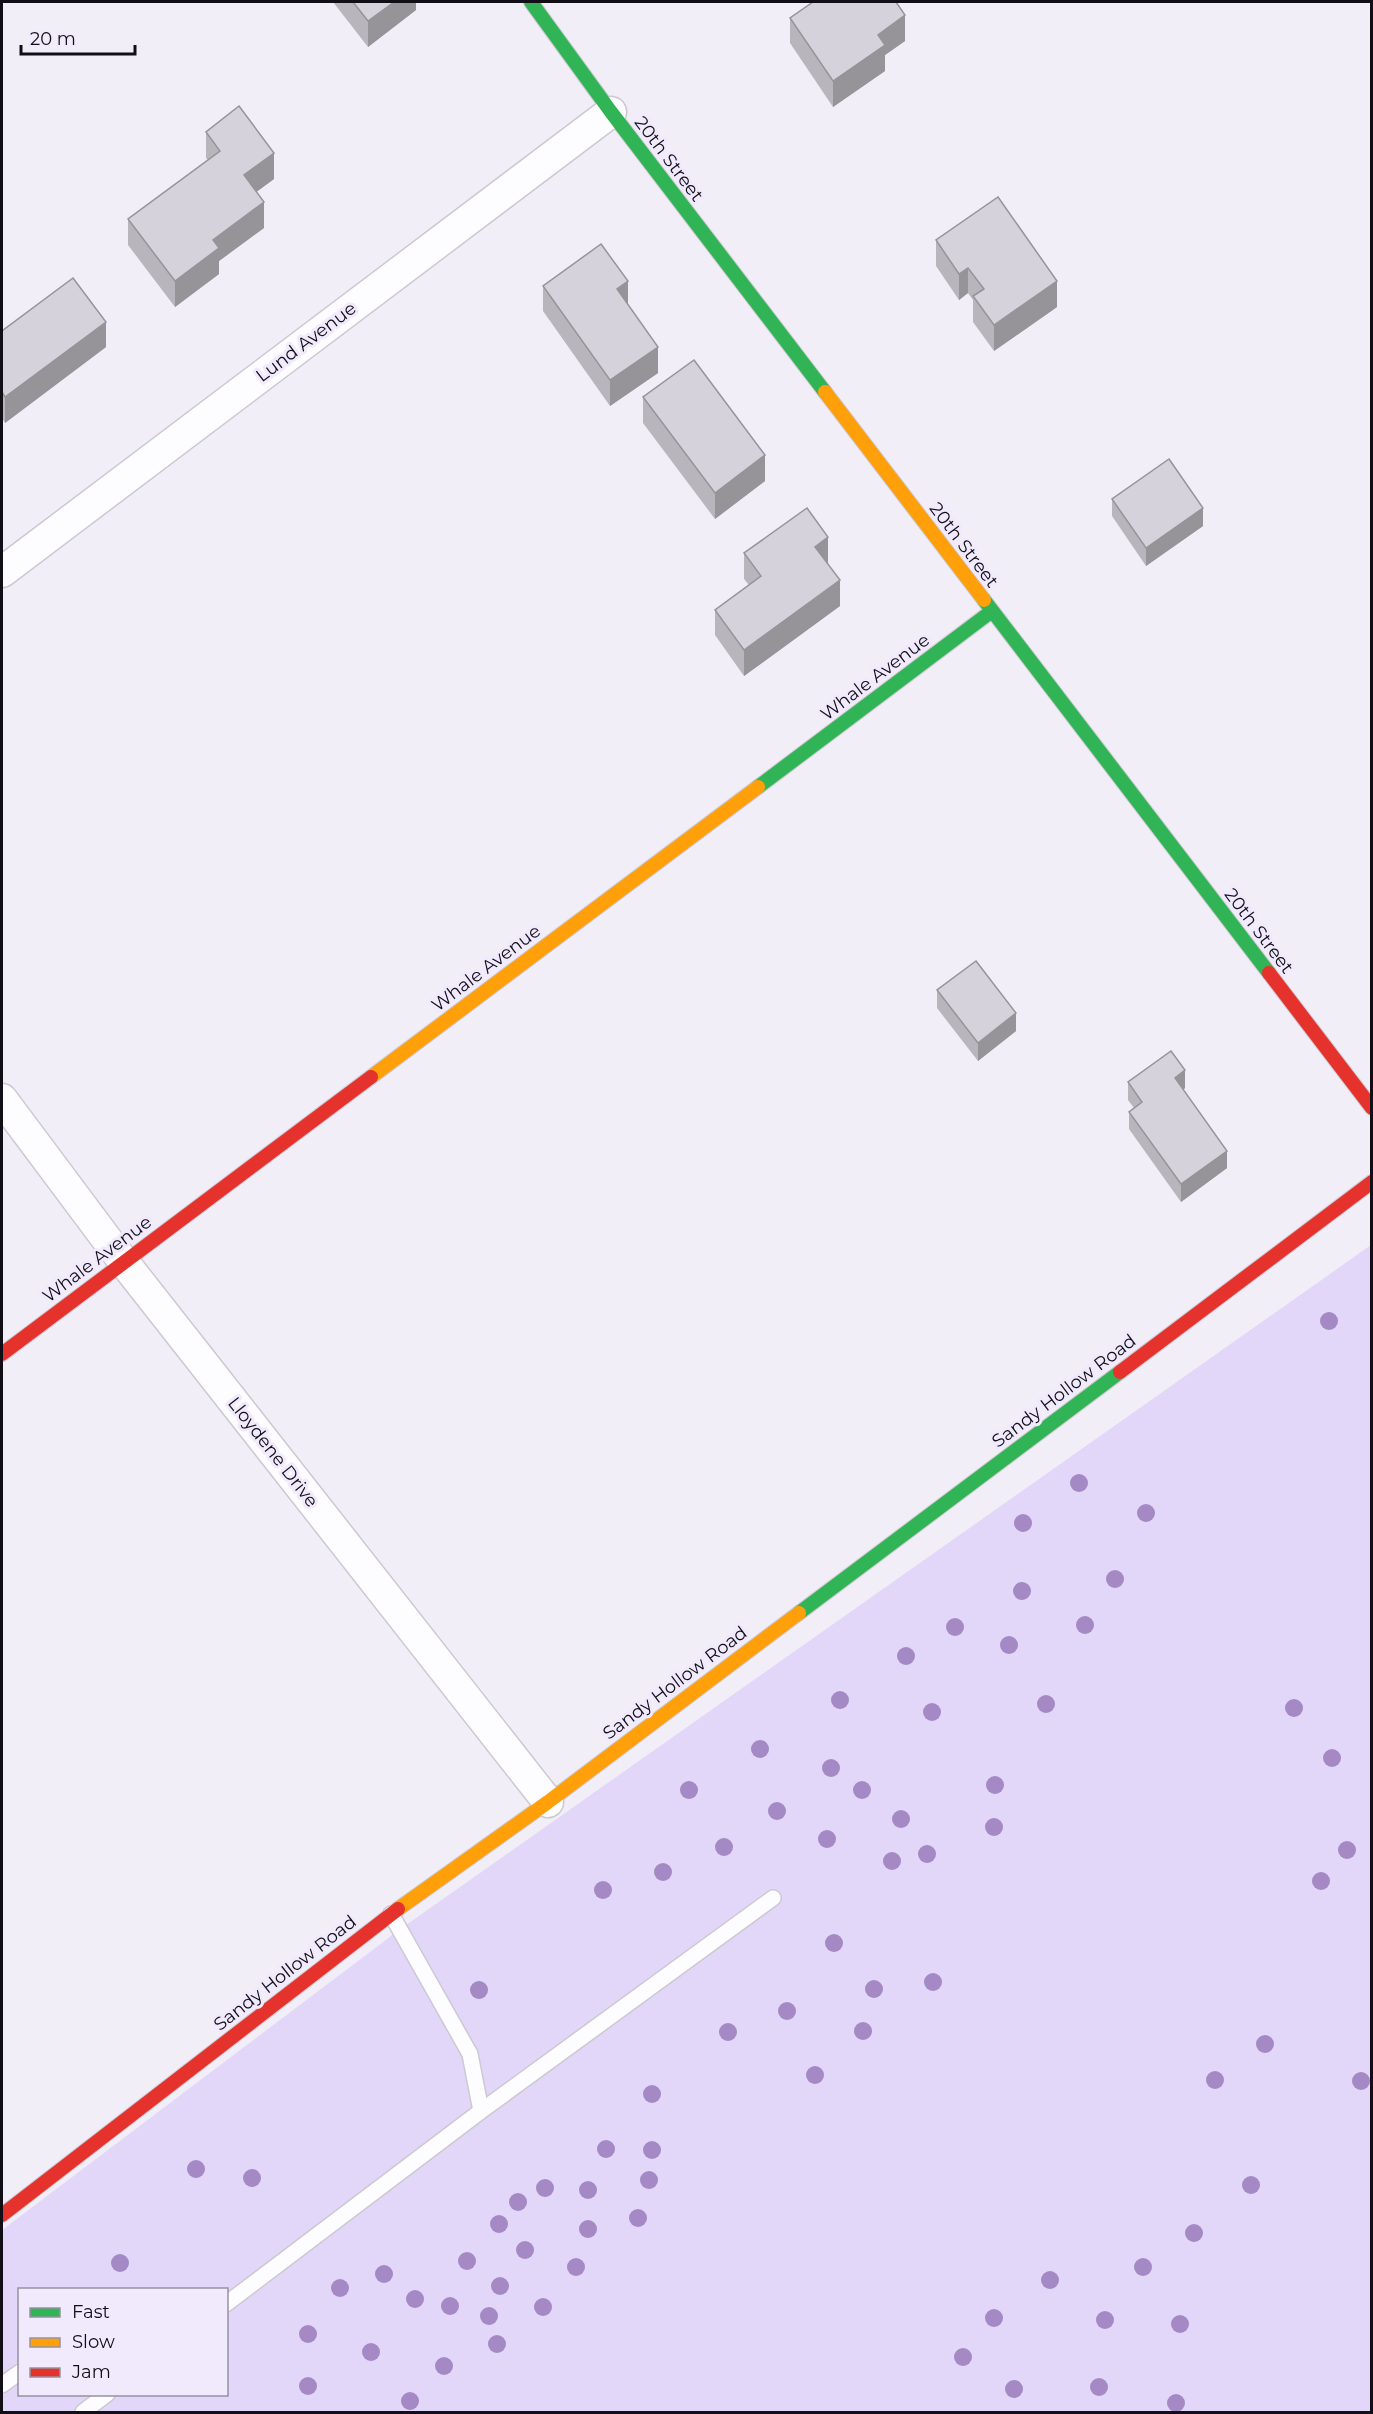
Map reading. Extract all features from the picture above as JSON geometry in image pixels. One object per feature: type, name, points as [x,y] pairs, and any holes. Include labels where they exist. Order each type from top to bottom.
[{"type":"street","name":"20th Street","points":[[531,2],[611,112],[1371,1108]]},
{"type":"street","name":"Lund Avenue","points":[[2,572],[611,112]]},
{"type":"street","name":"Whale Avenue","points":[[2,1354],[992,611]]},
{"type":"street","name":"Lloydene Drive","points":[[2,1099],[123,1261],[548,1802]]},
{"type":"street","name":"Sandy Hollow Road","points":[[2,2215],[391,1914],[548,1802],[1371,1182]]},
{"type":"lane","points":[[228,2302],[481,2111],[773,1898]]},
{"type":"lane","points":[[391,1914],[470,2054],[481,2111]]},
{"type":"lane","points":[[2,2385],[18,2373]]},
{"type":"lane","points":[[84,2412],[104,2396]]},
{"type":"shaded area","points":[[1371,1245],[1371,2412],[2,2412],[2,2230],[399,1930]]},
{"type":"building","points":[[353,2],[394,2],[368,21]]},
{"type":"building","points":[[813,2],[896,2],[905,15],[878,35],[885,45],[833,81],[790,18]]},
{"type":"building","points":[[239,106],[274,153],[244,175],[264,202],[213,240],[219,248],[175,281],[128,219],[220,151],[206,132]]},
{"type":"building","points":[[998,197],[1057,281],[994,325],[973,296],[984,289],[968,268],[959,274],[936,240]]},
{"type":"building","points":[[601,244],[628,281],[617,289],[658,347],[610,380],[543,286]]},
{"type":"building","points":[[73,278],[106,322],[5,397],[2,392],[2,331]]},
{"type":"building","points":[[694,360],[765,455],[715,493],[643,397]]},
{"type":"building","points":[[1169,459],[1203,508],[1146,548],[1112,499]]},
{"type":"building","points":[[807,508],[828,537],[815,547],[840,580],[744,650],[715,610],[761,576],[744,553]]},
{"type":"building","points":[[976,961],[1016,1013],[978,1043],[937,990]]},
{"type":"building","points":[[1171,1051],[1185,1070],[1175,1078],[1227,1151],[1181,1184],[1129,1112],[1142,1102],[1128,1082]]},
{"type":"traffic: fast","points":[[531,2],[611,112],[825,392]]},
{"type":"traffic: fast","points":[[984,600],[1269,973]]},
{"type":"traffic: fast","points":[[758,787],[992,611]]},
{"type":"traffic: fast","points":[[799,1613],[1120,1372]]},
{"type":"traffic: slow","points":[[825,392],[984,600]]},
{"type":"traffic: slow","points":[[371,1077],[758,787]]},
{"type":"traffic: slow","points":[[398,1909],[548,1802],[799,1613]]},
{"type":"traffic: jam","points":[[1269,973],[1372,1108]]},
{"type":"traffic: jam","points":[[2,1354],[371,1077]]},
{"type":"traffic: jam","points":[[1120,1372],[1372,1182]]},
{"type":"traffic: jam","points":[[2,2215],[398,1909]]}]
